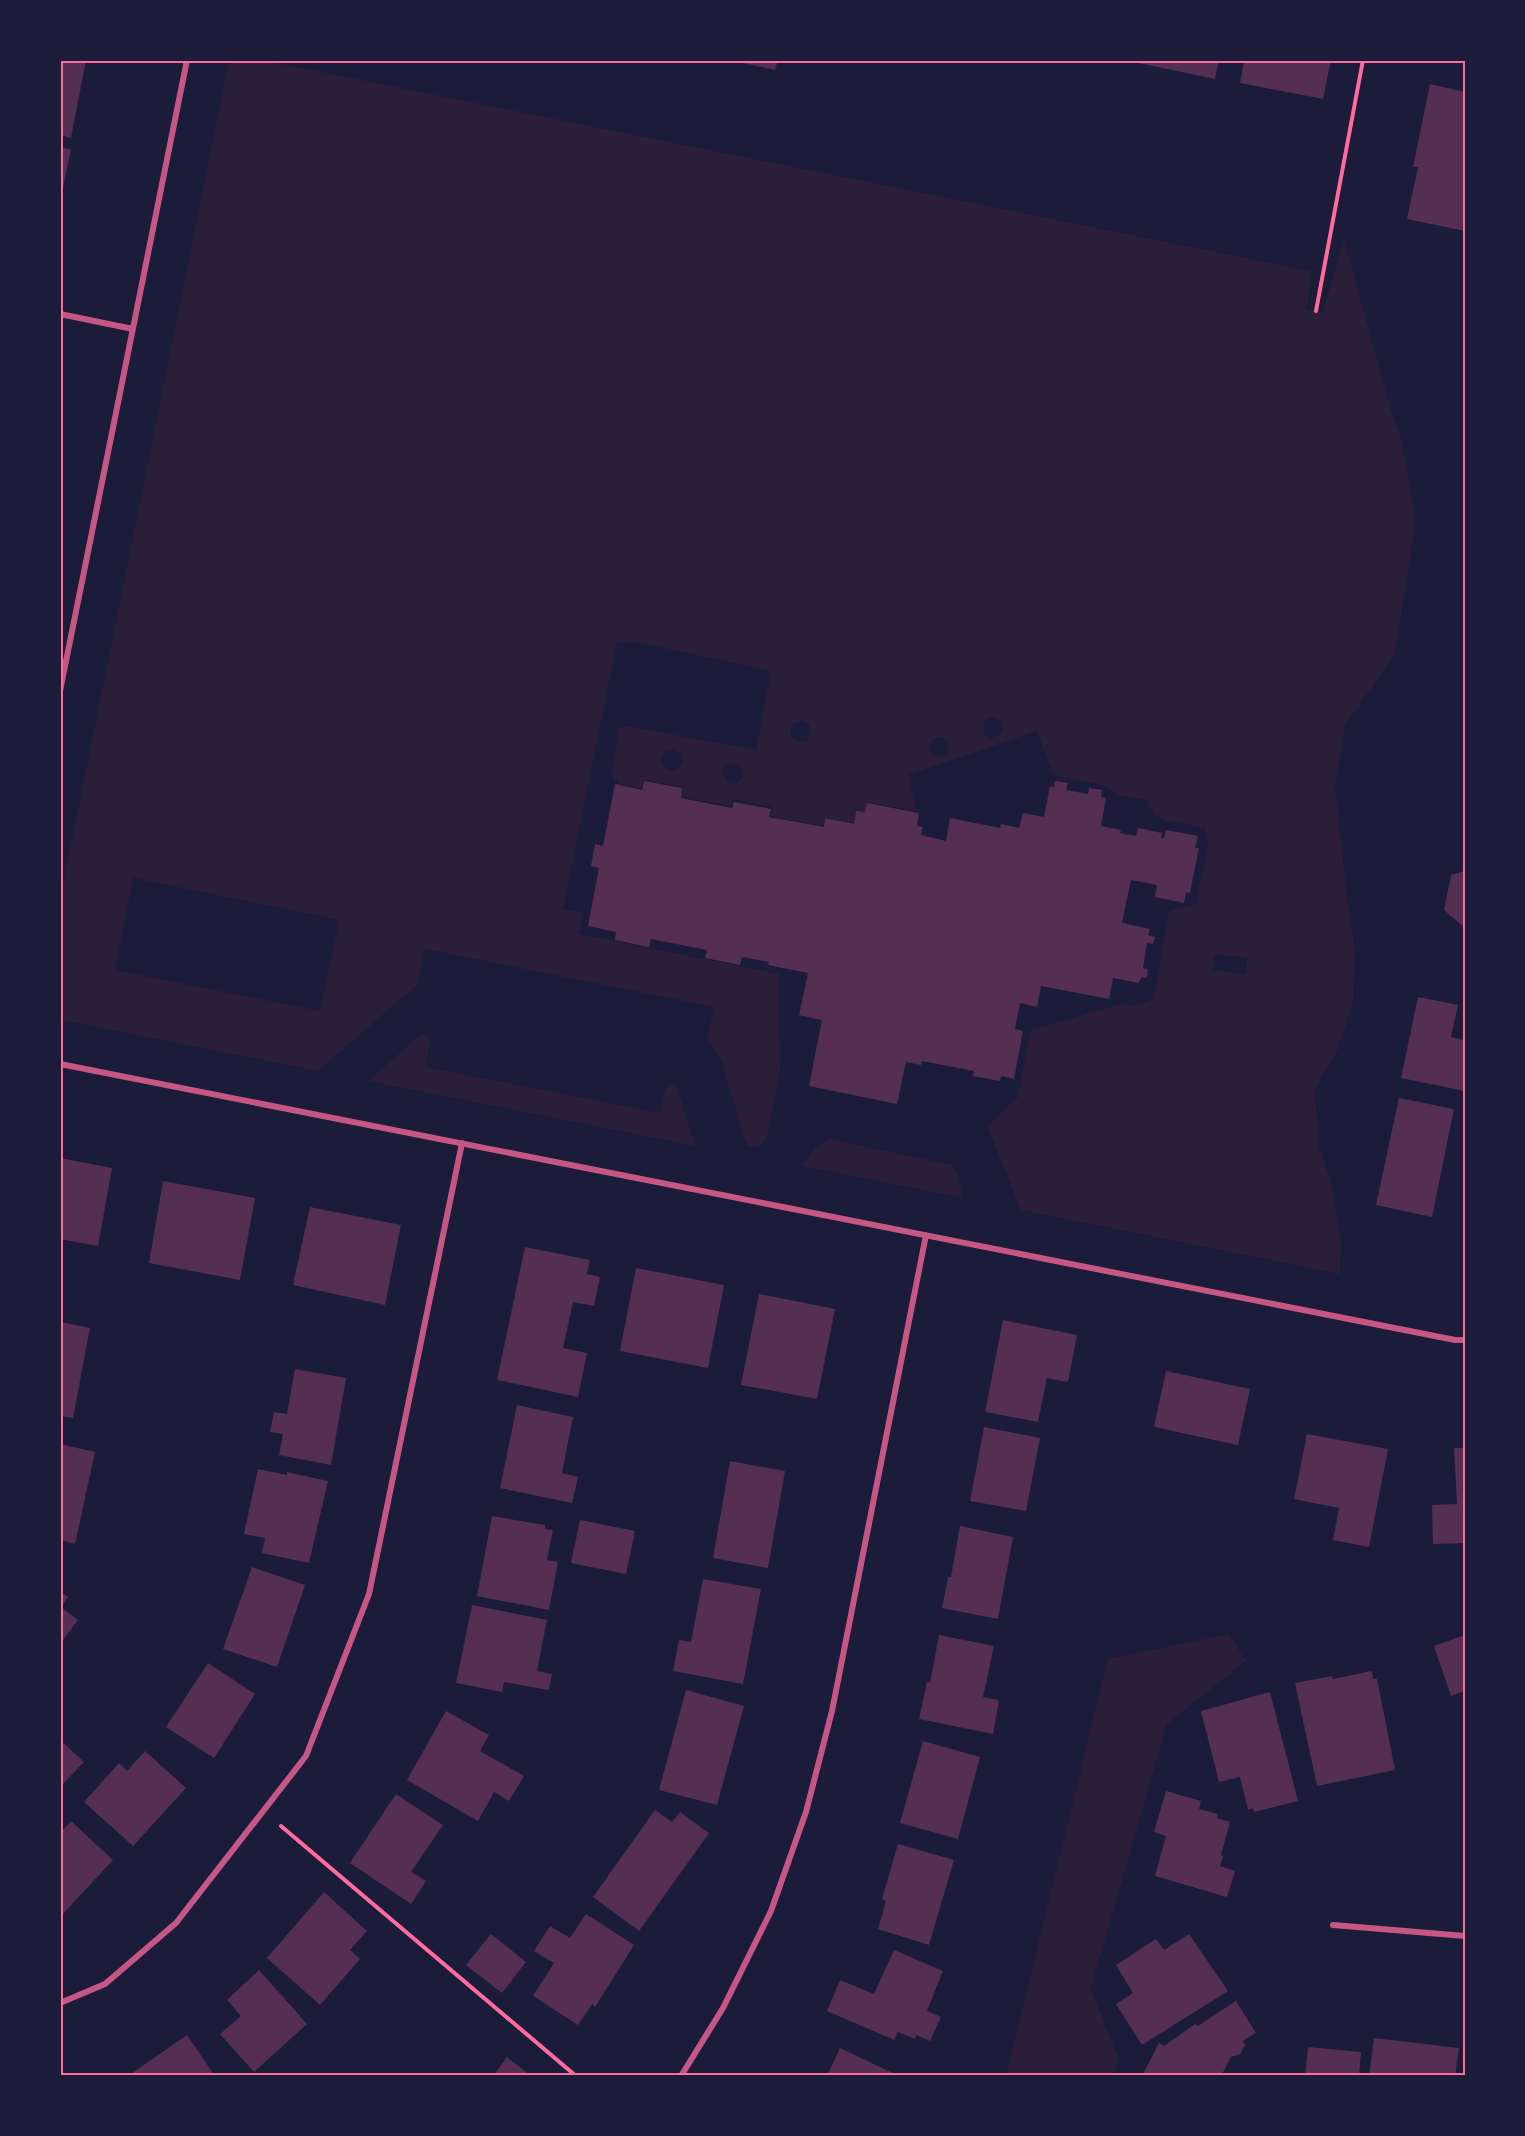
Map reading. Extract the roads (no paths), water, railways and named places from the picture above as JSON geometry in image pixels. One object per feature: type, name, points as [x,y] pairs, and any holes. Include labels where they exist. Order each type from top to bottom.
[{"type":"street","points":[[60,691],[187,60]]},
{"type":"street","points":[[60,314],[133,328]]},
{"type":"street","points":[[60,1064],[1455,1340],[1465,1340]]},
{"type":"street","points":[[60,2003],[105,1984],[176,1923],[306,1755],[369,1594],[462,1143]]},
{"type":"street","points":[[681,2076],[723,2008],[771,1911],[806,1812],[832,1711],[926,1235]]},
{"type":"street","points":[[1333,1925],[1465,1936]]}]
